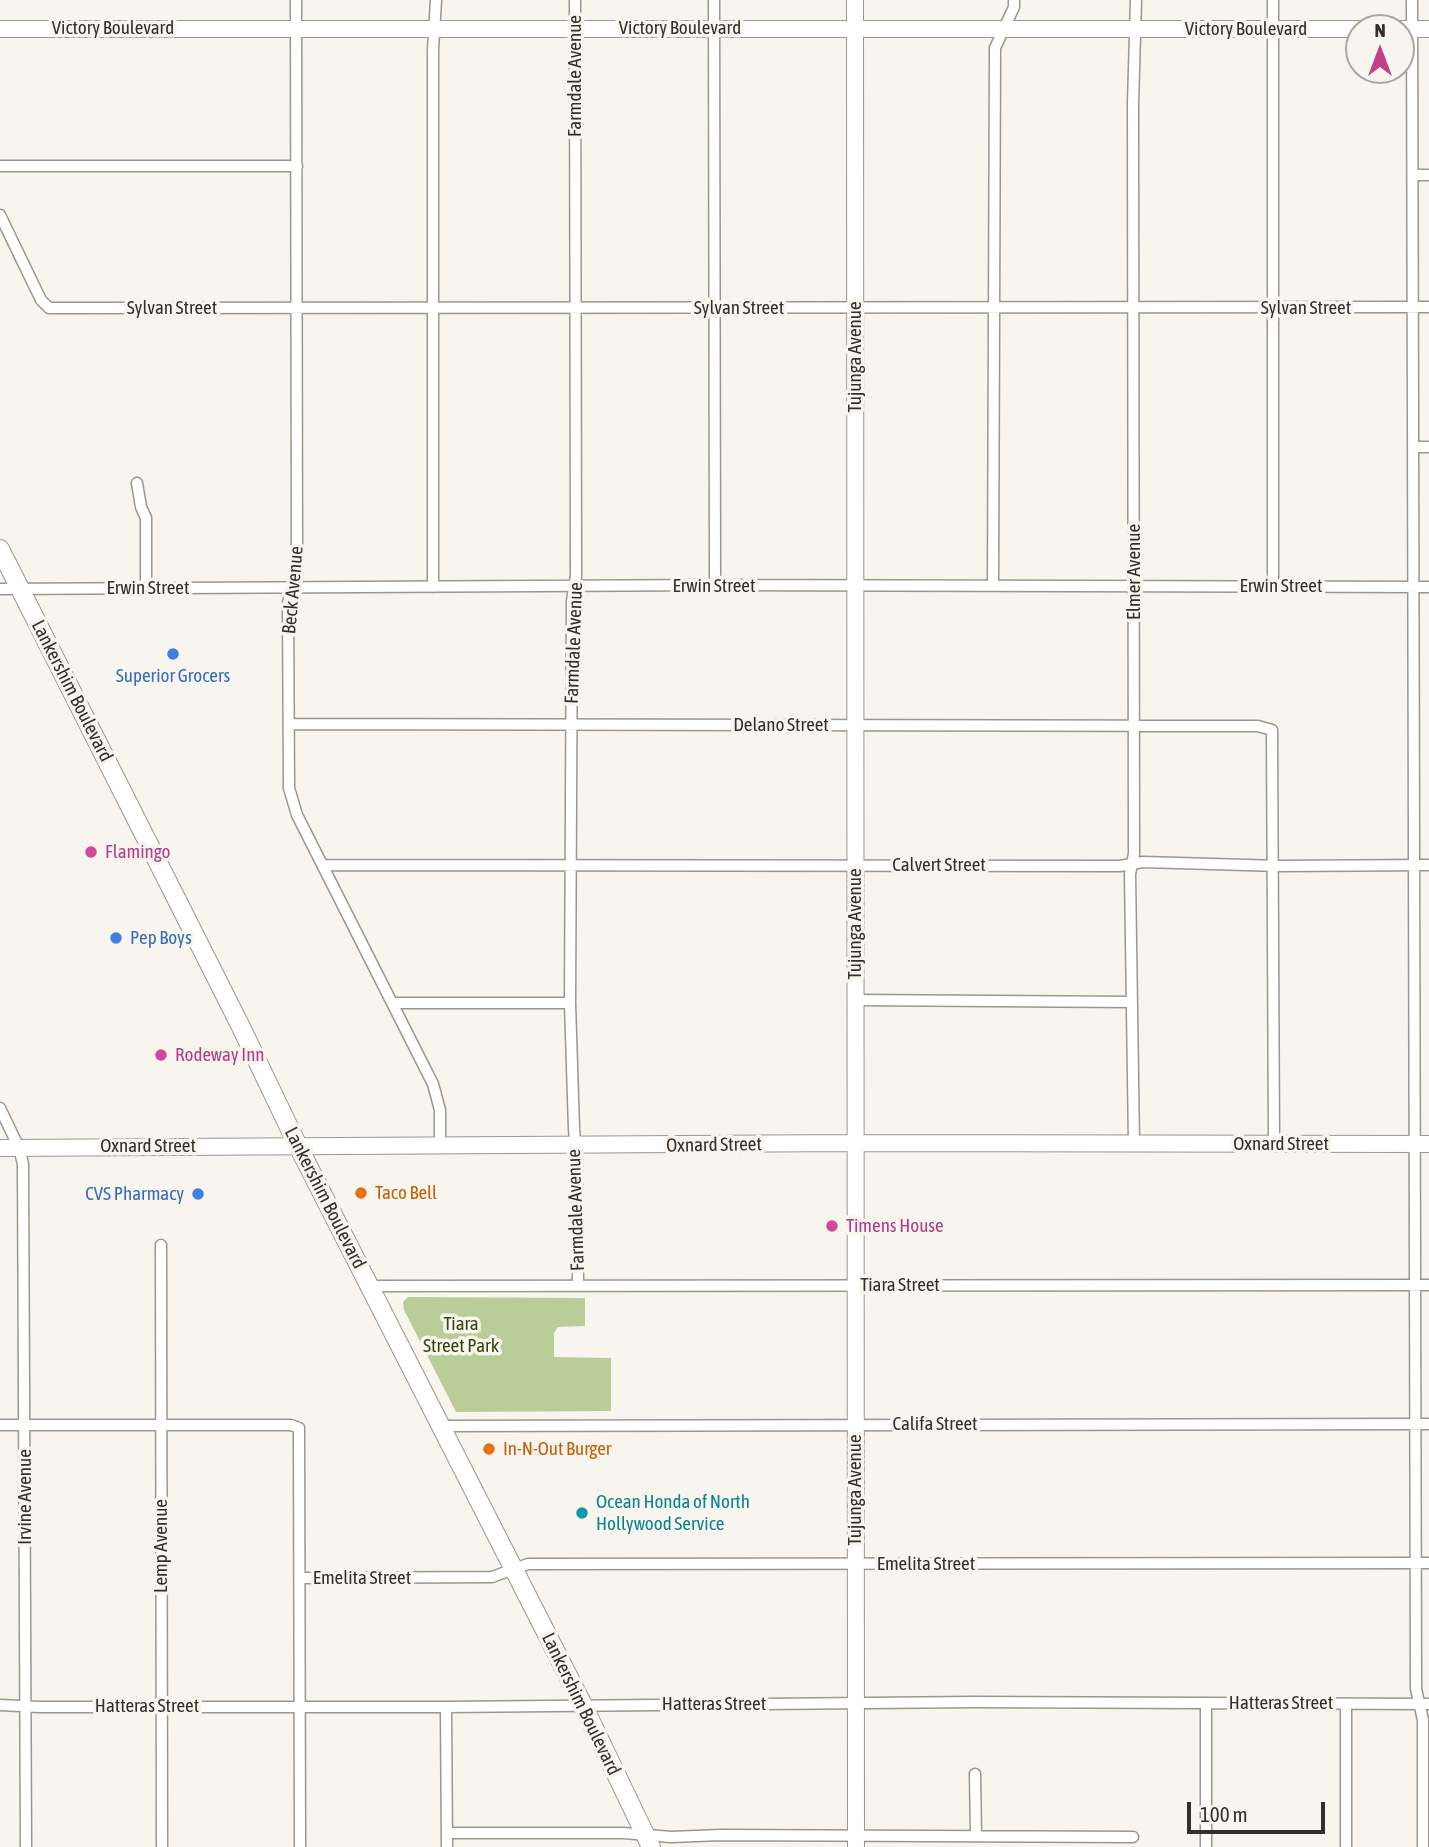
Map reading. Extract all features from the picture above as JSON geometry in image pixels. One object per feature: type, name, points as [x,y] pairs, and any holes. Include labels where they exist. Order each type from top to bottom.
[{"type":"main road","name":"Tujunga Avenue","points":[[855,0],[856,1841]]},
{"type":"main road","name":"Victory Boulevard","points":[[0,29],[1345,29]]},
{"type":"main road","name":"Lankershim Boulevard","points":[[0,549],[242,1027],[298,1146],[583,1705],[648,1841]]},
{"type":"main road","name":"Oxnard Street","points":[[0,1147],[854,1143],[1422,1144]]},
{"type":"street","name":"Beck Avenue","points":[[296,0],[297,573],[288,603],[289,789],[297,815],[433,1084],[440,1110],[440,1146]]},
{"type":"street","points":[[433,587],[436,0]]},
{"type":"street","name":"Farmdale Avenue","points":[[575,0],[576,576],[572,601],[570,1003],[574,1146],[578,1164],[578,1286]]},
{"type":"street","points":[[714,0],[715,586]]},
{"type":"street","points":[[993,586],[995,48],[1014,7],[1014,0]]},
{"type":"street","name":"Elmer Avenue","points":[[1134,1144],[1131,1002],[1134,853],[1136,0]]},
{"type":"street","points":[[1273,0],[1273,586]]},
{"type":"street","points":[[1414,84],[1414,866],[1422,1144],[1416,1284],[1416,1689],[1424,1704],[1423,1847]]},
{"type":"street","points":[[0,166],[297,166]]},
{"type":"street","points":[[1413,175],[1429,175]]},
{"type":"street","name":"Sylvan Street","points":[[0,215],[41,300],[49,308],[1429,307]]},
{"type":"street","points":[[1414,447],[1429,447]]},
{"type":"street","points":[[137,483],[141,507],[146,518],[146,588]]},
{"type":"street","name":"Erwin Street","points":[[0,589],[1429,587]]},
{"type":"street","name":"Delano Street","points":[[289,724],[1258,726],[1272,730],[1271,865]]},
{"type":"street","name":"Calvert Street","points":[[323,865],[1143,862],[1429,865]]},
{"type":"street","points":[[1271,865],[1274,1144]]},
{"type":"street","points":[[855,1000],[1131,1002]]},
{"type":"street","points":[[393,1003],[570,1003]]},
{"type":"street","name":"Irvine Avenue","points":[[0,1108],[19,1147],[23,1164],[26,1847]]},
{"type":"street","name":"Lemp Avenue","points":[[161,1245],[162,1847]]},
{"type":"street","name":"Tiara Street","points":[[370,1286],[1429,1285]]},
{"type":"street","name":"Califa Street","points":[[440,1426],[1429,1424]]},
{"type":"street","points":[[0,1425],[291,1425],[299,1428],[300,1847]]},
{"type":"street","name":"Emelita Street","points":[[300,1578],[488,1577],[528,1564],[1429,1563]]},
{"type":"street","name":"Hatteras Street","points":[[0,1704],[300,1707],[855,1703],[1424,1704]]},
{"type":"street","points":[[1206,1703],[1206,1847]]},
{"type":"street","points":[[1346,1704],[1346,1847]]},
{"type":"street","points":[[446,1707],[447,1847]]},
{"type":"street","points":[[975,1774],[975,1836]]},
{"type":"street","points":[[447,1833],[648,1841],[671,1837],[721,1835],[856,1841],[975,1836],[1133,1837]]},
{"type":"green space","name":"Tiara Street Park","points":[[408,1297],[585,1298],[585,1326],[558,1327],[554,1333],[554,1357],[611,1358],[611,1411],[456,1412],[404,1310],[403,1302]]},
{"type":"place","name":"Superior Grocers","points":[[173,654]]},
{"type":"place","name":"Flamingo","points":[[91,852]]},
{"type":"place","name":"Pep Boys","points":[[116,938]]},
{"type":"place","name":"Rodeway Inn","points":[[161,1055]]},
{"type":"place","name":"Taco Bell","points":[[361,1193]]},
{"type":"place","name":"CVS Pharmacy","points":[[198,1194]]},
{"type":"place","name":"Timens House","points":[[832,1226]]},
{"type":"place","name":"In-N-Out Burger","points":[[489,1449]]},
{"type":"place","name":"Ocean Honda of North Hollywood Service","points":[[582,1513]]}]
